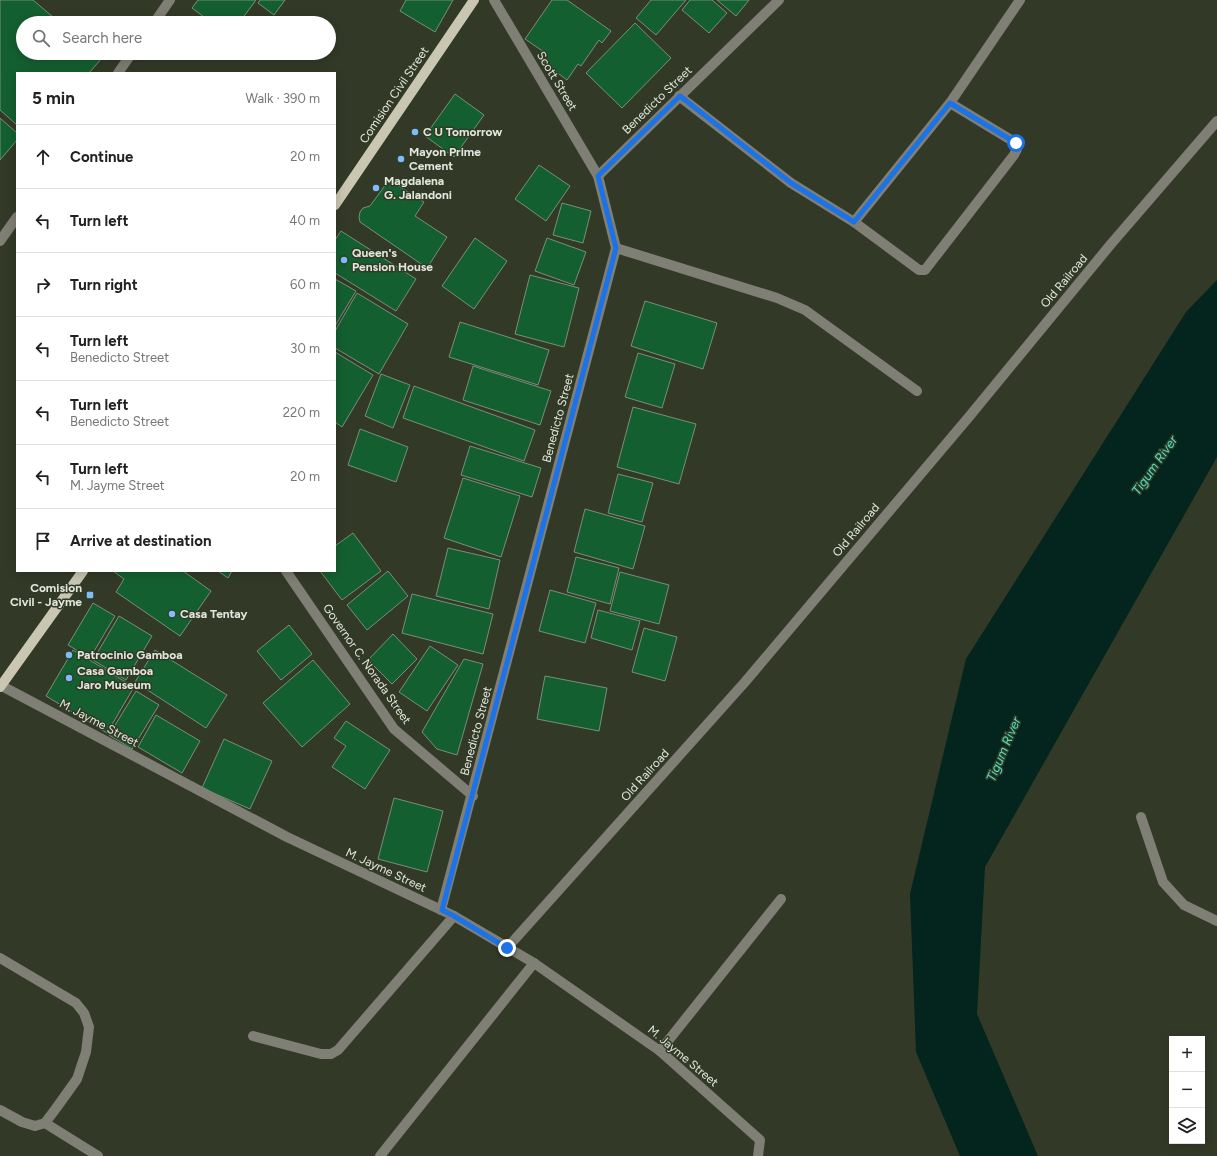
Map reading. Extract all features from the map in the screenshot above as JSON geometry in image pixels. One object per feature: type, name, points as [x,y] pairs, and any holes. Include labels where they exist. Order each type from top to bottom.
[{"type":"main road","name":"Comision Civil Street","points":[[336,204],[474,0]]},
{"type":"main road","points":[[0,686],[82,572]]},
{"type":"street","points":[[159,16],[170,0]]},
{"type":"street","name":"Scott Street","points":[[494,0],[598,176]]},
{"type":"street","name":"Benedicto Street","points":[[442,910],[616,248],[598,176],[779,0]]},
{"type":"street","points":[[854,222],[950,103],[1020,0]]},
{"type":"street","points":[[119,72],[127,60]]},
{"type":"street","points":[[680,96],[791,183],[854,222],[919,270],[925,270],[928,267],[1009,161],[1017,148],[1016,143],[950,103]]},
{"type":"street","name":"Old Railroad","points":[[507,948],[745,682],[963,424],[1111,244],[1217,121]]},
{"type":"street","points":[[0,241],[16,218]]},
{"type":"street","points":[[616,248],[777,298],[805,310],[917,391]]},
{"type":"street","name":"Governor C. Norada Street","points":[[287,572],[394,729],[473,796]]},
{"type":"street","name":"M. Jayme Street","points":[[0,686],[287,837],[454,916],[534,963],[660,1051],[760,1140],[758,1156]]},
{"type":"street","points":[[1141,817],[1163,882],[1184,904],[1217,921]]},
{"type":"street","points":[[660,1051],[781,899]]},
{"type":"street","points":[[253,1036],[321,1054],[331,1054],[338,1050],[454,916]]},
{"type":"street","points":[[0,958],[76,1003],[84,1013],[89,1027],[86,1052],[76,1079],[45,1123],[35,1126],[22,1122],[0,1110]]},
{"type":"street","points":[[380,1156],[534,963]]},
{"type":"street","points":[[45,1123],[98,1156]]},
{"type":"water","name":"Tigum River","points":[[1217,280],[1217,457],[985,867],[977,1014],[1038,1156],[960,1156],[916,1052],[910,894],[966,659],[1186,312]]},
{"type":"building","points":[[0,0],[33,0],[52,16],[16,16],[16,60],[100,60],[90,72],[16,72],[16,124],[0,110]]},
{"type":"building","points":[[198,0],[256,0],[244,16],[203,16],[192,8]]},
{"type":"building","points":[[260,0],[285,0],[274,15],[258,3]]},
{"type":"building","points":[[406,0],[453,0],[435,32],[400,11]]},
{"type":"building","points":[[552,0],[567,0],[611,31],[602,43],[599,40],[581,66],[578,64],[567,80],[539,59],[544,52],[525,39]]},
{"type":"building","points":[[651,0],[686,0],[656,35],[636,18]]},
{"type":"building","points":[[690,0],[712,0],[727,13],[709,33],[682,10]]},
{"type":"building","points":[[717,0],[749,0],[736,16]]},
{"type":"building","points":[[635,23],[671,58],[622,108],[586,73]]},
{"type":"building","points":[[455,94],[484,115],[454,157],[425,136]]},
{"type":"building","points":[[0,118],[16,132],[16,141],[0,160]]},
{"type":"building","points":[[539,165],[570,186],[546,221],[515,199]]},
{"type":"building","points":[[389,180],[424,202],[415,216],[447,237],[427,268],[360,222],[360,212],[363,208],[370,206]]},
{"type":"building","points":[[562,203],[591,211],[583,243],[553,235]]},
{"type":"building","points":[[341,231],[416,279],[396,311],[336,274],[336,238]]},
{"type":"building","points":[[475,238],[507,261],[474,309],[442,286]]},
{"type":"building","points":[[547,238],[586,252],[574,285],[535,271]]},
{"type":"building","points":[[530,275],[579,288],[564,347],[515,334]]},
{"type":"building","points":[[336,280],[356,291],[336,324]]},
{"type":"building","points":[[357,293],[408,324],[379,374],[336,349],[336,329]]},
{"type":"building","points":[[645,301],[717,323],[703,369],[631,346]]},
{"type":"building","points":[[460,322],[549,350],[538,385],[449,357]]},
{"type":"building","points":[[336,353],[373,375],[342,427],[336,423]]},
{"type":"building","points":[[638,353],[675,364],[662,408],[625,397]]},
{"type":"building","points":[[473,366],[551,391],[540,425],[463,400]]},
{"type":"building","points":[[381,374],[410,385],[393,428],[365,416]]},
{"type":"building","points":[[414,386],[535,430],[524,461],[403,418]]},
{"type":"building","points":[[633,407],[696,424],[679,484],[617,467]]},
{"type":"building","points":[[360,429],[408,447],[396,482],[348,465]]},
{"type":"building","points":[[470,446],[541,468],[532,497],[461,475]]},
{"type":"building","points":[[618,474],[653,483],[642,522],[608,513]]},
{"type":"building","points":[[463,478],[520,496],[501,557],[444,538]]},
{"type":"building","points":[[585,509],[645,526],[633,569],[574,552]]},
{"type":"building","points":[[353,533],[381,571],[342,600],[321,572],[336,572],[336,545]]},
{"type":"building","points":[[448,548],[500,560],[489,609],[436,596]]},
{"type":"building","points":[[576,557],[619,568],[610,604],[567,592]]},
{"type":"building","points":[[388,571],[408,596],[367,630],[347,605]]},
{"type":"building","name":"Casa Tentay","points":[[114,572],[184,572],[211,591],[180,636],[116,592],[124,579]]},
{"type":"building","points":[[219,572],[231,572],[228,578]]},
{"type":"building","points":[[620,572],[669,585],[659,624],[610,611]]},
{"type":"building","points":[[550,590],[596,603],[585,643],[539,631]]},
{"type":"building","points":[[412,594],[493,614],[483,654],[402,633]]},
{"type":"building","points":[[93,603],[115,616],[90,658],[68,645]]},
{"type":"building","points":[[598,610],[640,621],[632,650],[591,638]]},
{"type":"building","points":[[119,616],[152,636],[126,680],[93,660]]},
{"type":"building","points":[[289,625],[312,654],[281,680],[257,651]]},
{"type":"building","points":[[644,628],[677,637],[665,681],[632,672]]},
{"type":"building","points":[[393,634],[417,659],[392,684],[368,660]]},
{"type":"building","points":[[430,646],[458,665],[427,711],[399,692]]},
{"type":"building","points":[[73,650],[134,687],[107,733],[46,696]]},
{"type":"building","points":[[155,650],[227,695],[206,728],[135,682]]},
{"type":"building","points":[[464,659],[483,664],[457,755],[437,749],[422,732]]},
{"type":"building","points":[[313,660],[350,704],[302,747],[263,703]]},
{"type":"building","points":[[545,676],[607,688],[599,731],[537,719]]},
{"type":"building","points":[[136,691],[159,705],[132,749],[109,735]]},
{"type":"building","points":[[156,715],[200,741],[182,773],[138,747]]},
{"type":"building","points":[[346,721],[390,750],[365,789],[332,767],[346,746],[334,738]]},
{"type":"building","points":[[224,739],[272,761],[250,809],[202,788]]},
{"type":"building","points":[[394,798],[443,811],[427,872],[378,859]]},
{"type":"place","name":"C U Tomorrow","points":[[415,132]]},
{"type":"place","name":"Mayon Prime Cement","points":[[401,159]]},
{"type":"place","name":"Magdalena G. Jalandoni","points":[[376,188]]},
{"type":"place","name":"Queen's Pension House","points":[[344,260]]},
{"type":"place","name":"Comision Civil - Jayme","points":[[90,595]]},
{"type":"place","name":"Casa Tentay","points":[[172,614]]},
{"type":"place","name":"Patrocinio Gamboa","points":[[69,655]]},
{"type":"place","name":"Casa Gamboa Jaro Museum","points":[[69,678]]},
{"type":"route","points":[[507,948],[442,910],[616,248],[598,176],[680,96],[791,183],[854,222],[950,103],[1016,143]]}]
